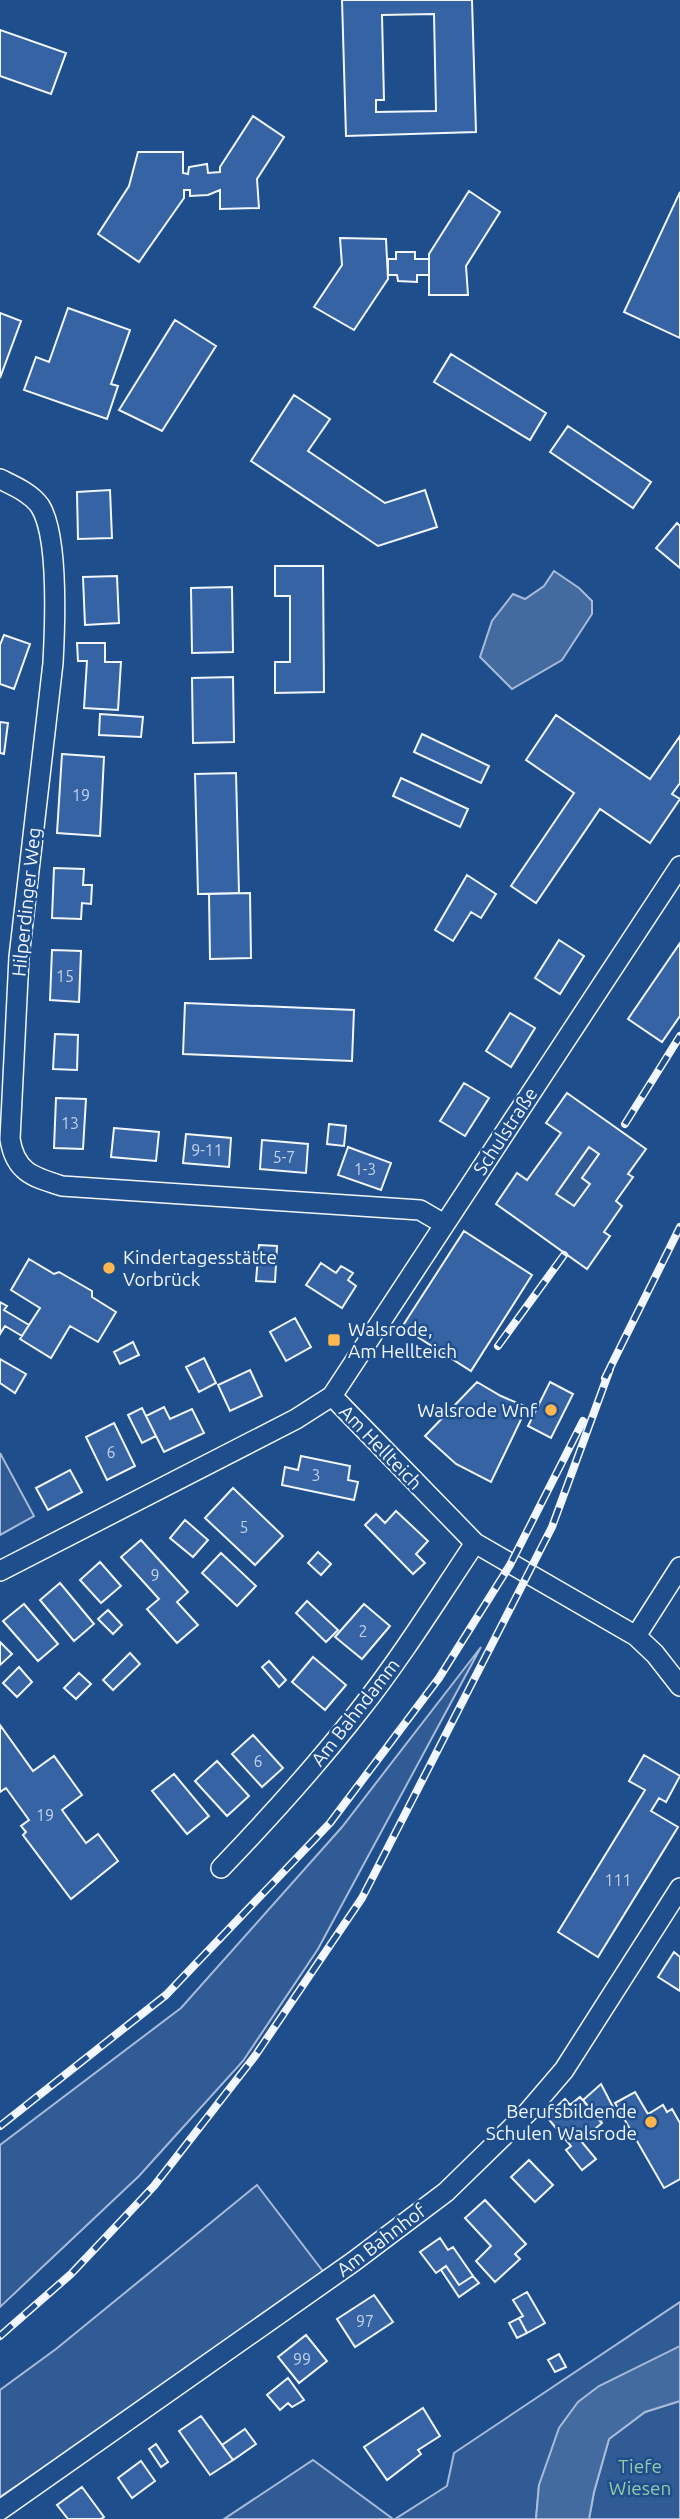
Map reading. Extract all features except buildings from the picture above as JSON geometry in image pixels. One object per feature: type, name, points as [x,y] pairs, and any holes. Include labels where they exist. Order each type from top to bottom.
[{"type":"street","name":"Hilperdinger Weg","points":[[0,479],[28,494],[40,506],[51,530],[55,625],[53,663],[19,957],[10,1139],[12,1153],[20,1167],[37,1179],[62,1186],[420,1210],[444,1224]]},
{"type":"street","name":"Schulstraße","points":[[332,1396],[680,866]]},
{"type":"street","name":"Am Hellteich","points":[[0,1571],[284,1425],[332,1396],[475,1544],[636,1636]]},
{"type":"street","name":"Am Bahndamm","points":[[220,1868],[271,1816],[359,1711],[475,1544]]},
{"type":"street","points":[[680,1567],[636,1636],[655,1654],[680,1686]]},
{"type":"street","name":"Am Bahnhof","points":[[0,2510],[353,2262],[446,2192],[528,2112],[564,2070],[680,1888]]},
{"type":"green space","points":[[589,1147],[599,1154],[582,1178],[590,1184],[574,1206],[556,1194]]},
{"type":"green space","points":[[0,1453],[34,1516],[0,1535]]},
{"type":"green space","points":[[481,1647],[318,1949],[243,2061],[139,2176],[0,2307],[0,2145],[181,2008],[342,1827]]},
{"type":"green space","points":[[257,2185],[325,2274],[151,2396],[0,2497],[0,2390],[56,2349]]},
{"type":"green space","points":[[680,2302],[680,2346],[539,2485],[536,2519],[395,2519],[447,2486],[454,2453]]},
{"type":"green space","name":"Tiefe Wiesen","points":[[680,2401],[680,2519],[589,2519],[609,2439],[645,2412]]},
{"type":"green space","points":[[313,2460],[393,2519],[224,2519]]},
{"type":"shaded area","points":[[554,571],[579,588],[592,601],[592,614],[562,660],[512,689],[480,657],[492,621],[513,594],[525,599],[544,586]]},
{"type":"shaded area","points":[[680,2346],[680,2401],[645,2412],[609,2439],[589,2519],[536,2519],[539,2485],[559,2428],[578,2402],[599,2386]]},
{"type":"railway","points":[[625,1124],[680,1036]]},
{"type":"railway","points":[[605,1378],[680,1227]]},
{"type":"railway","points":[[498,1346],[564,1255]]},
{"type":"railway","points":[[0,2336],[71,2274],[154,2186],[255,2056],[362,1898],[552,1527],[610,1369]]},
{"type":"railway","points":[[0,2126],[166,1995],[330,1823],[439,1678],[510,1565],[583,1421]]},
{"type":"place","name":"Kindertagesstätte Vorbrück","points":[[109,1268]]},
{"type":"place","name":"Walsrode, Am Hellteich","points":[[334,1340]]},
{"type":"place","name":"Walsrode Wnf","points":[[551,1410]]},
{"type":"place","name":"Berufsbildende Schulen Walsrode","points":[[651,2122]]}]
